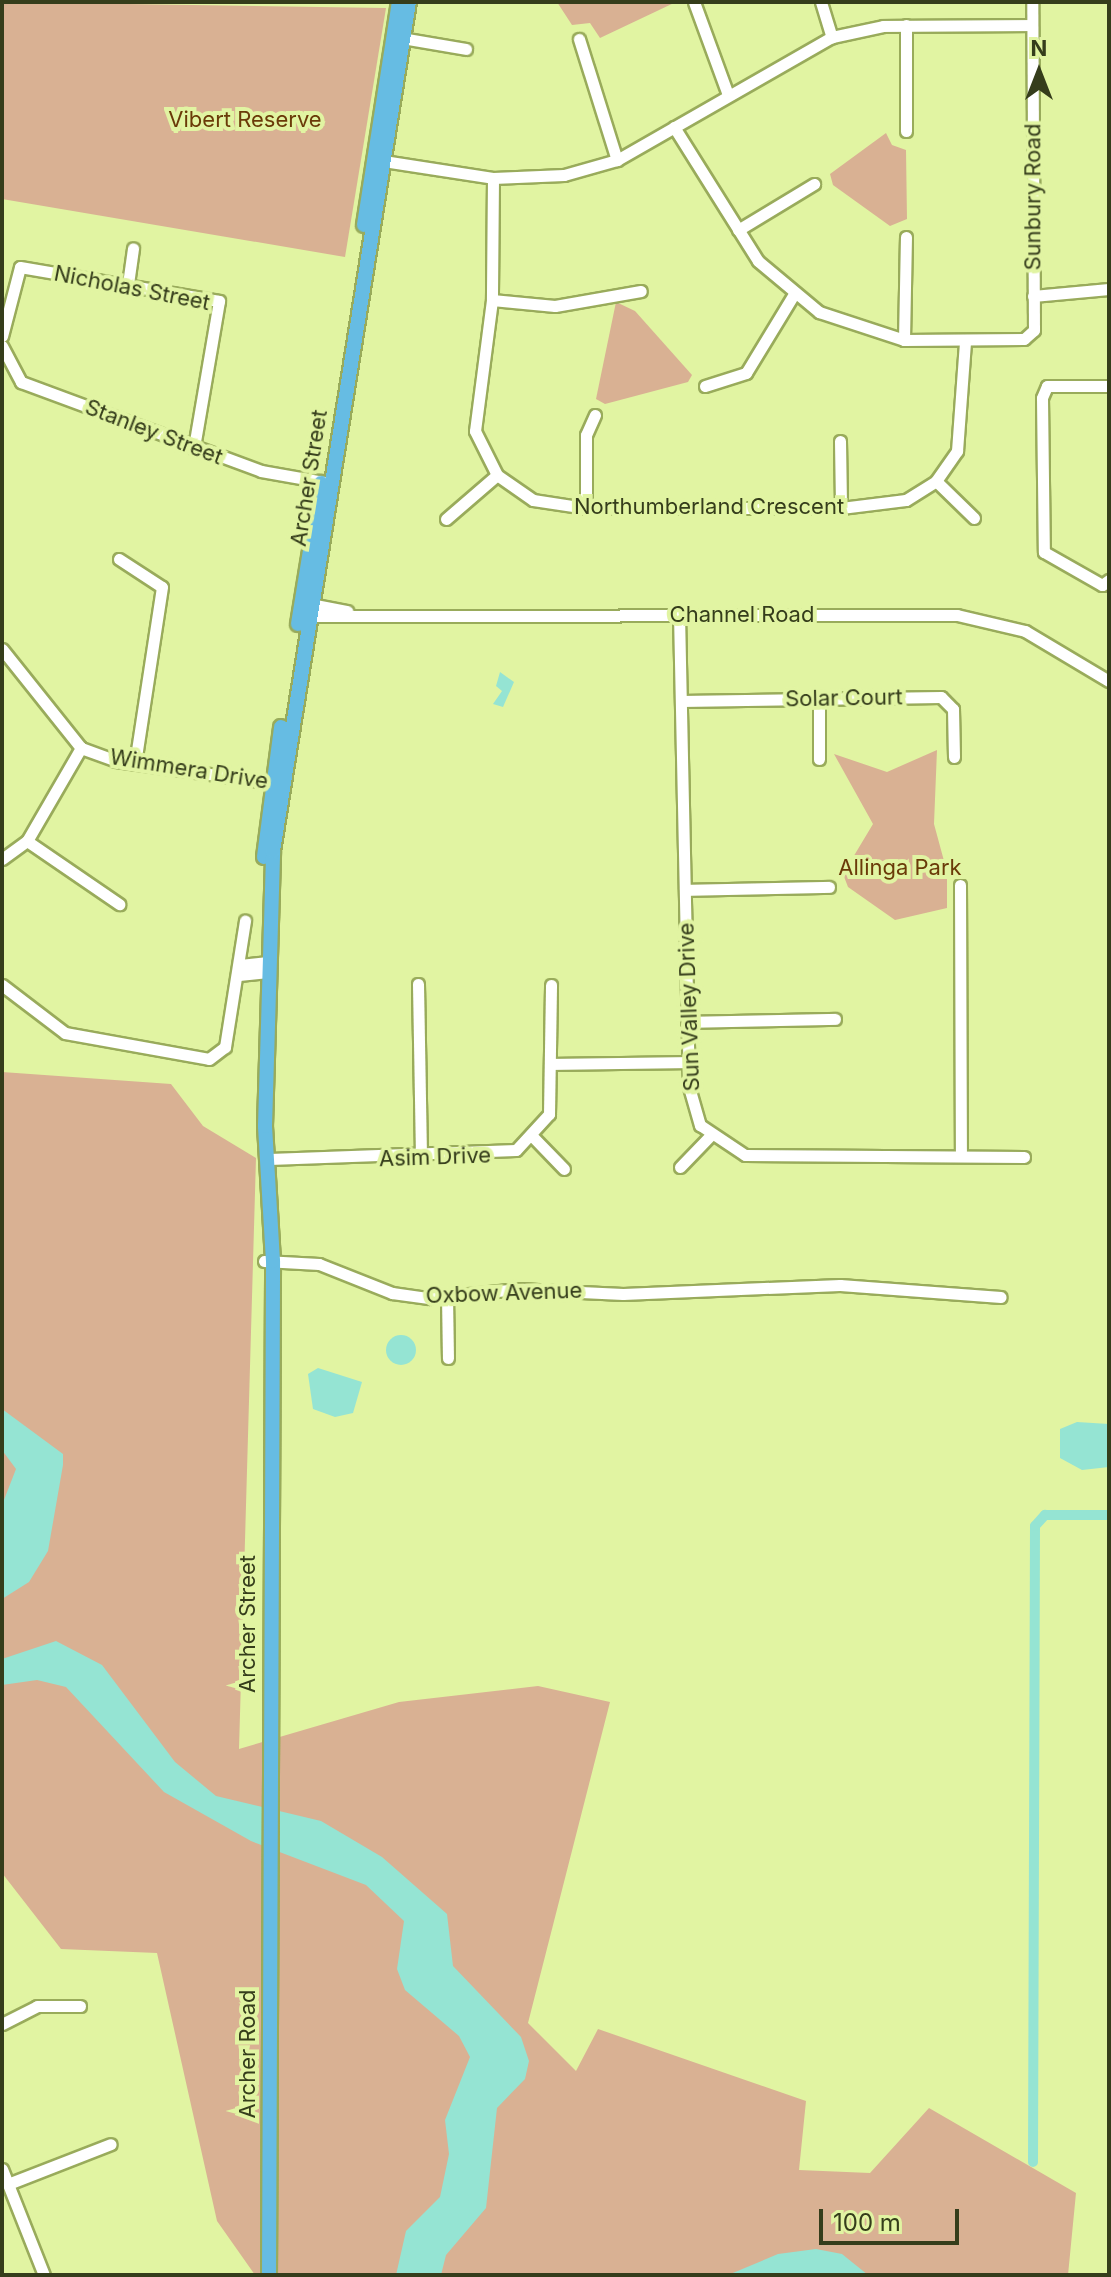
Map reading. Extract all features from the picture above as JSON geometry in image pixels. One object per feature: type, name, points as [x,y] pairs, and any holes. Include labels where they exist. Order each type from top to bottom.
[{"type":"main road","name":"Archer Street","points":[[398,37],[399,2]]},
{"type":"main road","name":"Archer Street","points":[[270,1833],[268,858],[276,784],[388,96],[398,37],[409,2]]},
{"type":"main road","name":"Archer Road","points":[[269,2275],[270,1833]]},
{"type":"street","points":[[694,2],[728,95]]},
{"type":"street","points":[[821,2],[832,37]]},
{"type":"street","name":"Sunbury Road","points":[[965,341],[1024,339],[1034,330],[1032,2]]},
{"type":"street","points":[[906,25],[906,131]]},
{"type":"street","points":[[378,160],[493,178],[545,178],[617,160],[832,37],[906,25],[1032,25]]},
{"type":"street","points":[[398,37],[466,49]]},
{"type":"street","points":[[579,39],[617,160]]},
{"type":"street","points":[[674,127],[738,230],[794,294],[851,327],[904,340],[965,341],[962,435],[936,481],[974,518]]},
{"type":"street","points":[[446,519],[497,475],[475,431],[474,410],[492,300],[493,178]]},
{"type":"street","points":[[738,230],[814,184]]},
{"type":"street","points":[[904,340],[906,237]]},
{"type":"street","points":[[128,284],[133,248]]},
{"type":"street","name":"Nicholas Street","points":[[2,336],[20,267],[219,301],[194,448]]},
{"type":"street","points":[[1033,296],[1109,289]]},
{"type":"street","points":[[492,300],[555,306],[641,291]]},
{"type":"street","points":[[705,386],[746,373],[794,294]]},
{"type":"street","name":"Stanley Street","points":[[2,346],[21,382],[194,448],[325,482]]},
{"type":"street","points":[[1109,386],[1047,386],[1042,398],[1044,552],[1102,585],[1109,580]]},
{"type":"street","points":[[586,508],[586,435],[595,415]]},
{"type":"street","points":[[840,441],[841,508]]},
{"type":"street","name":"Northumberland Crescent","points":[[497,475],[541,502],[586,508],[841,508],[894,504],[936,481]]},
{"type":"street","points":[[119,559],[162,587],[135,764]]},
{"type":"street","name":"Channel Road","points":[[306,610],[360,614],[957,615],[1025,631],[1109,681]]},
{"type":"street","name":"Sun Valley Drive","points":[[679,614],[690,1097],[709,1137]]},
{"type":"street","name":"Wimmera Drive","points":[[2,649],[81,748],[135,764],[276,784]]},
{"type":"street","points":[[819,699],[819,759]]},
{"type":"street","name":"Solar Court","points":[[681,701],[945,699],[954,714],[954,757]]},
{"type":"street","points":[[2,859],[27,841],[81,748]]},
{"type":"street","points":[[27,841],[119,904]]},
{"type":"street","points":[[960,885],[961,1156]]},
{"type":"street","points":[[685,890],[829,887]]},
{"type":"street","points":[[2,985],[65,1033],[209,1059],[225,1047],[240,970],[245,921]]},
{"type":"street","points":[[240,970],[268,967]]},
{"type":"street","points":[[418,984],[421,1158]]},
{"type":"street","points":[[551,985],[553,1064],[549,1114],[534,1138],[564,1169]]},
{"type":"street","points":[[688,1022],[835,1019]]},
{"type":"street","points":[[553,1064],[688,1062]]},
{"type":"street","points":[[680,1167],[709,1137],[745,1155],[1024,1157]]},
{"type":"street","name":"Asim Drive","points":[[269,1160],[505,1155],[534,1138]]},
{"type":"street","name":"Oxbow Avenue","points":[[268,1261],[319,1264],[411,1297],[607,1289],[973,1290],[1001,1297]]},
{"type":"street","points":[[447,1296],[448,1358]]},
{"type":"street","points":[[2,2024],[37,2006],[80,2006]]},
{"type":"street","points":[[8,2184],[111,2144]]},
{"type":"street","points":[[2,2169],[44,2275]]},
{"type":"green space","name":"Vibert Reserve","points":[[2,2],[386,8],[345,257],[2,199]]},
{"type":"green space","points":[[557,2],[676,2],[600,38],[590,23],[572,25]]},
{"type":"green space","points":[[886,133],[892,145],[906,150],[907,219],[890,226],[833,185],[830,174]]},
{"type":"green space","points":[[616,302],[635,311],[692,375],[688,382],[605,404],[596,399]]},
{"type":"green space","name":"Allinga Park","points":[[937,750],[934,824],[947,872],[947,908],[895,920],[848,887],[843,874],[873,824],[834,754],[887,772]]},
{"type":"green space","points":[[2,1072],[171,1084],[203,1126],[256,1158],[239,1749],[399,1702],[538,1686],[610,1702],[528,2023],[576,2071],[598,2029],[806,2101],[799,2170],[870,2173],[929,2108],[1076,2193],[1068,2275],[255,2275],[217,2221],[157,1953],[61,1949],[2,1873]]},
{"type":"water","points":[[500,672],[514,682],[503,707],[493,704],[502,691],[496,686]]},
{"type":"water","points":[[401,1335],[412,1339],[416,1350],[412,1361],[401,1365],[390,1361],[386,1350],[390,1339]]},
{"type":"water","points":[[318,1368],[362,1382],[353,1413],[335,1417],[313,1409],[308,1374]]},
{"type":"water","points":[[2,1409],[63,1454],[63,1465],[48,1551],[29,1582],[2,1599],[2,1505],[16,1469],[2,1450]]},
{"type":"water","points":[[1077,1422],[1109,1424],[1109,1467],[1082,1470],[1060,1458],[1060,1429]]},
{"type":"water","points":[[56,1641],[102,1665],[175,1762],[216,1796],[321,1821],[382,1857],[447,1914],[453,1966],[521,2037],[529,2061],[525,2079],[497,2108],[486,2208],[446,2255],[441,2275],[396,2275],[406,2231],[440,2197],[449,2154],[445,2120],[470,2057],[459,2036],[405,1990],[397,1969],[404,1921],[366,1885],[251,1841],[164,1792],[66,1687],[37,1680],[2,1685],[2,1659]]},
{"type":"water","points":[[816,2249],[842,2254],[868,2275],[728,2275],[778,2254]]},
{"type":"waterway","points":[[1033,2162],[1035,1526],[1045,1515],[1109,1515]]}]
